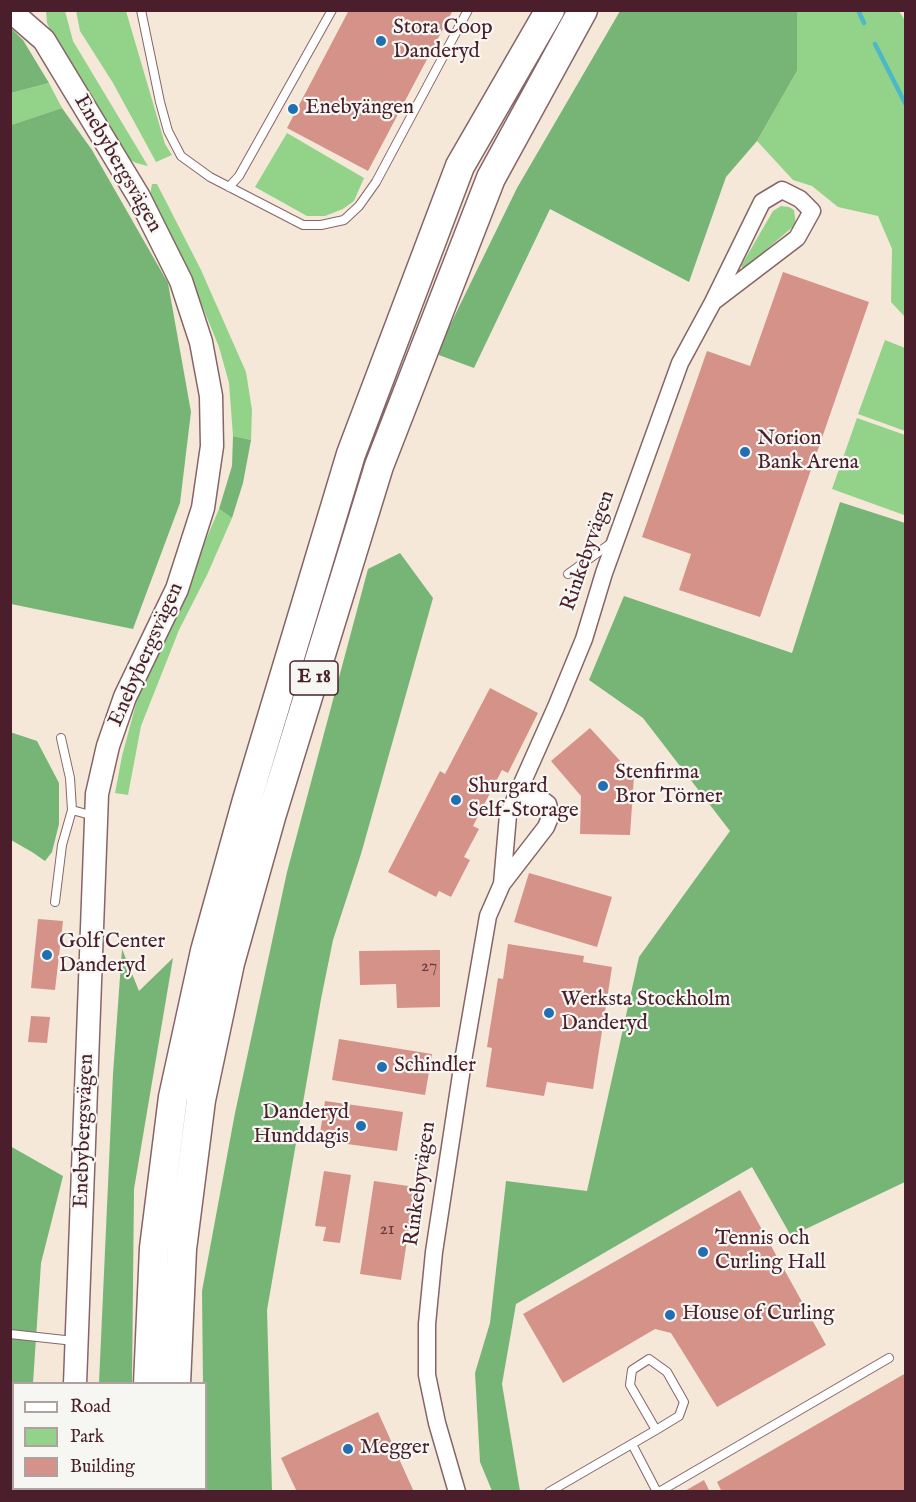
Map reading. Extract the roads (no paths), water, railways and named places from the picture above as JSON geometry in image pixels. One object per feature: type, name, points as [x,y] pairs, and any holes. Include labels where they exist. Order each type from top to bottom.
[{"type":"highway","name":"E 18","points":[[148,1382],[154,1248],[173,1097],[205,951],[248,800],[351,454],[460,166],[550,10]]},
{"type":"highway","name":"E 18","points":[[176,1382],[182,1249],[201,1100],[230,963],[271,817],[384,455],[491,178],[583,10]]},
{"type":"main road","name":"Enebybergsvägen","points":[[38,10],[44,40]]},
{"type":"main road","name":"Enebybergsvägen","points":[[16,12],[44,40],[139,197],[181,281],[201,342],[211,396],[212,446],[203,508],[177,590],[125,697],[108,746],[97,794],[75,1382]]},
{"type":"street","name":"Rinkebyvägen","points":[[502,885],[508,815],[584,639],[616,539],[680,363],[762,202],[782,190],[801,199],[812,211],[810,226],[713,302]]},
{"type":"street","name":"Rinkebyvägen","points":[[457,1491],[437,1423],[427,1375],[427,1324],[434,1252],[488,916],[502,885],[546,827],[551,815],[544,799],[531,797],[523,799],[508,815]]},
{"type":"lane","points":[[141,10],[168,132],[181,156],[210,177],[303,225],[321,225],[344,220],[359,206],[376,182],[468,10]]},
{"type":"lane","points":[[229,187],[239,176],[332,10]]},
{"type":"lane","points":[[568,574],[616,539]]},
{"type":"lane","points":[[55,902],[62,845],[72,810],[70,777],[61,738]]},
{"type":"lane","points":[[72,810],[95,816]]},
{"type":"lane","points":[[10,1334],[78,1341]]},
{"type":"lane","points":[[632,1444],[660,1491],[889,1358]]},
{"type":"lane","points":[[549,1491],[632,1444],[656,1430],[679,1416],[684,1402],[667,1372],[649,1359],[632,1370],[630,1385],[656,1430]]},
{"type":"waterway","points":[[858,10],[864,23]]},
{"type":"waterway","points":[[875,44],[906,105]]},
{"type":"place","name":"Stora Coop Danderyd","points":[[381,41]]},
{"type":"place","name":"Enebyängen","points":[[293,109]]},
{"type":"place","name":"Norion Bank Arena","points":[[745,452]]},
{"type":"place","name":"Stenfirma Bror Törner","points":[[603,786]]},
{"type":"place","name":"Shurgard Self-Storage","points":[[456,800]]},
{"type":"place","name":"Golf Center Danderyd","points":[[47,955]]},
{"type":"place","name":"Werksta Stockholm Danderyd","points":[[549,1013]]},
{"type":"place","name":"Schindler","points":[[382,1067]]},
{"type":"place","name":"Danderyd Hunddagis","points":[[361,1126]]},
{"type":"place","name":"Tennis och Curling Hall","points":[[703,1252]]},
{"type":"place","name":"House of Curling","points":[[670,1315]]},
{"type":"place","name":"Megger","points":[[348,1449]]}]
